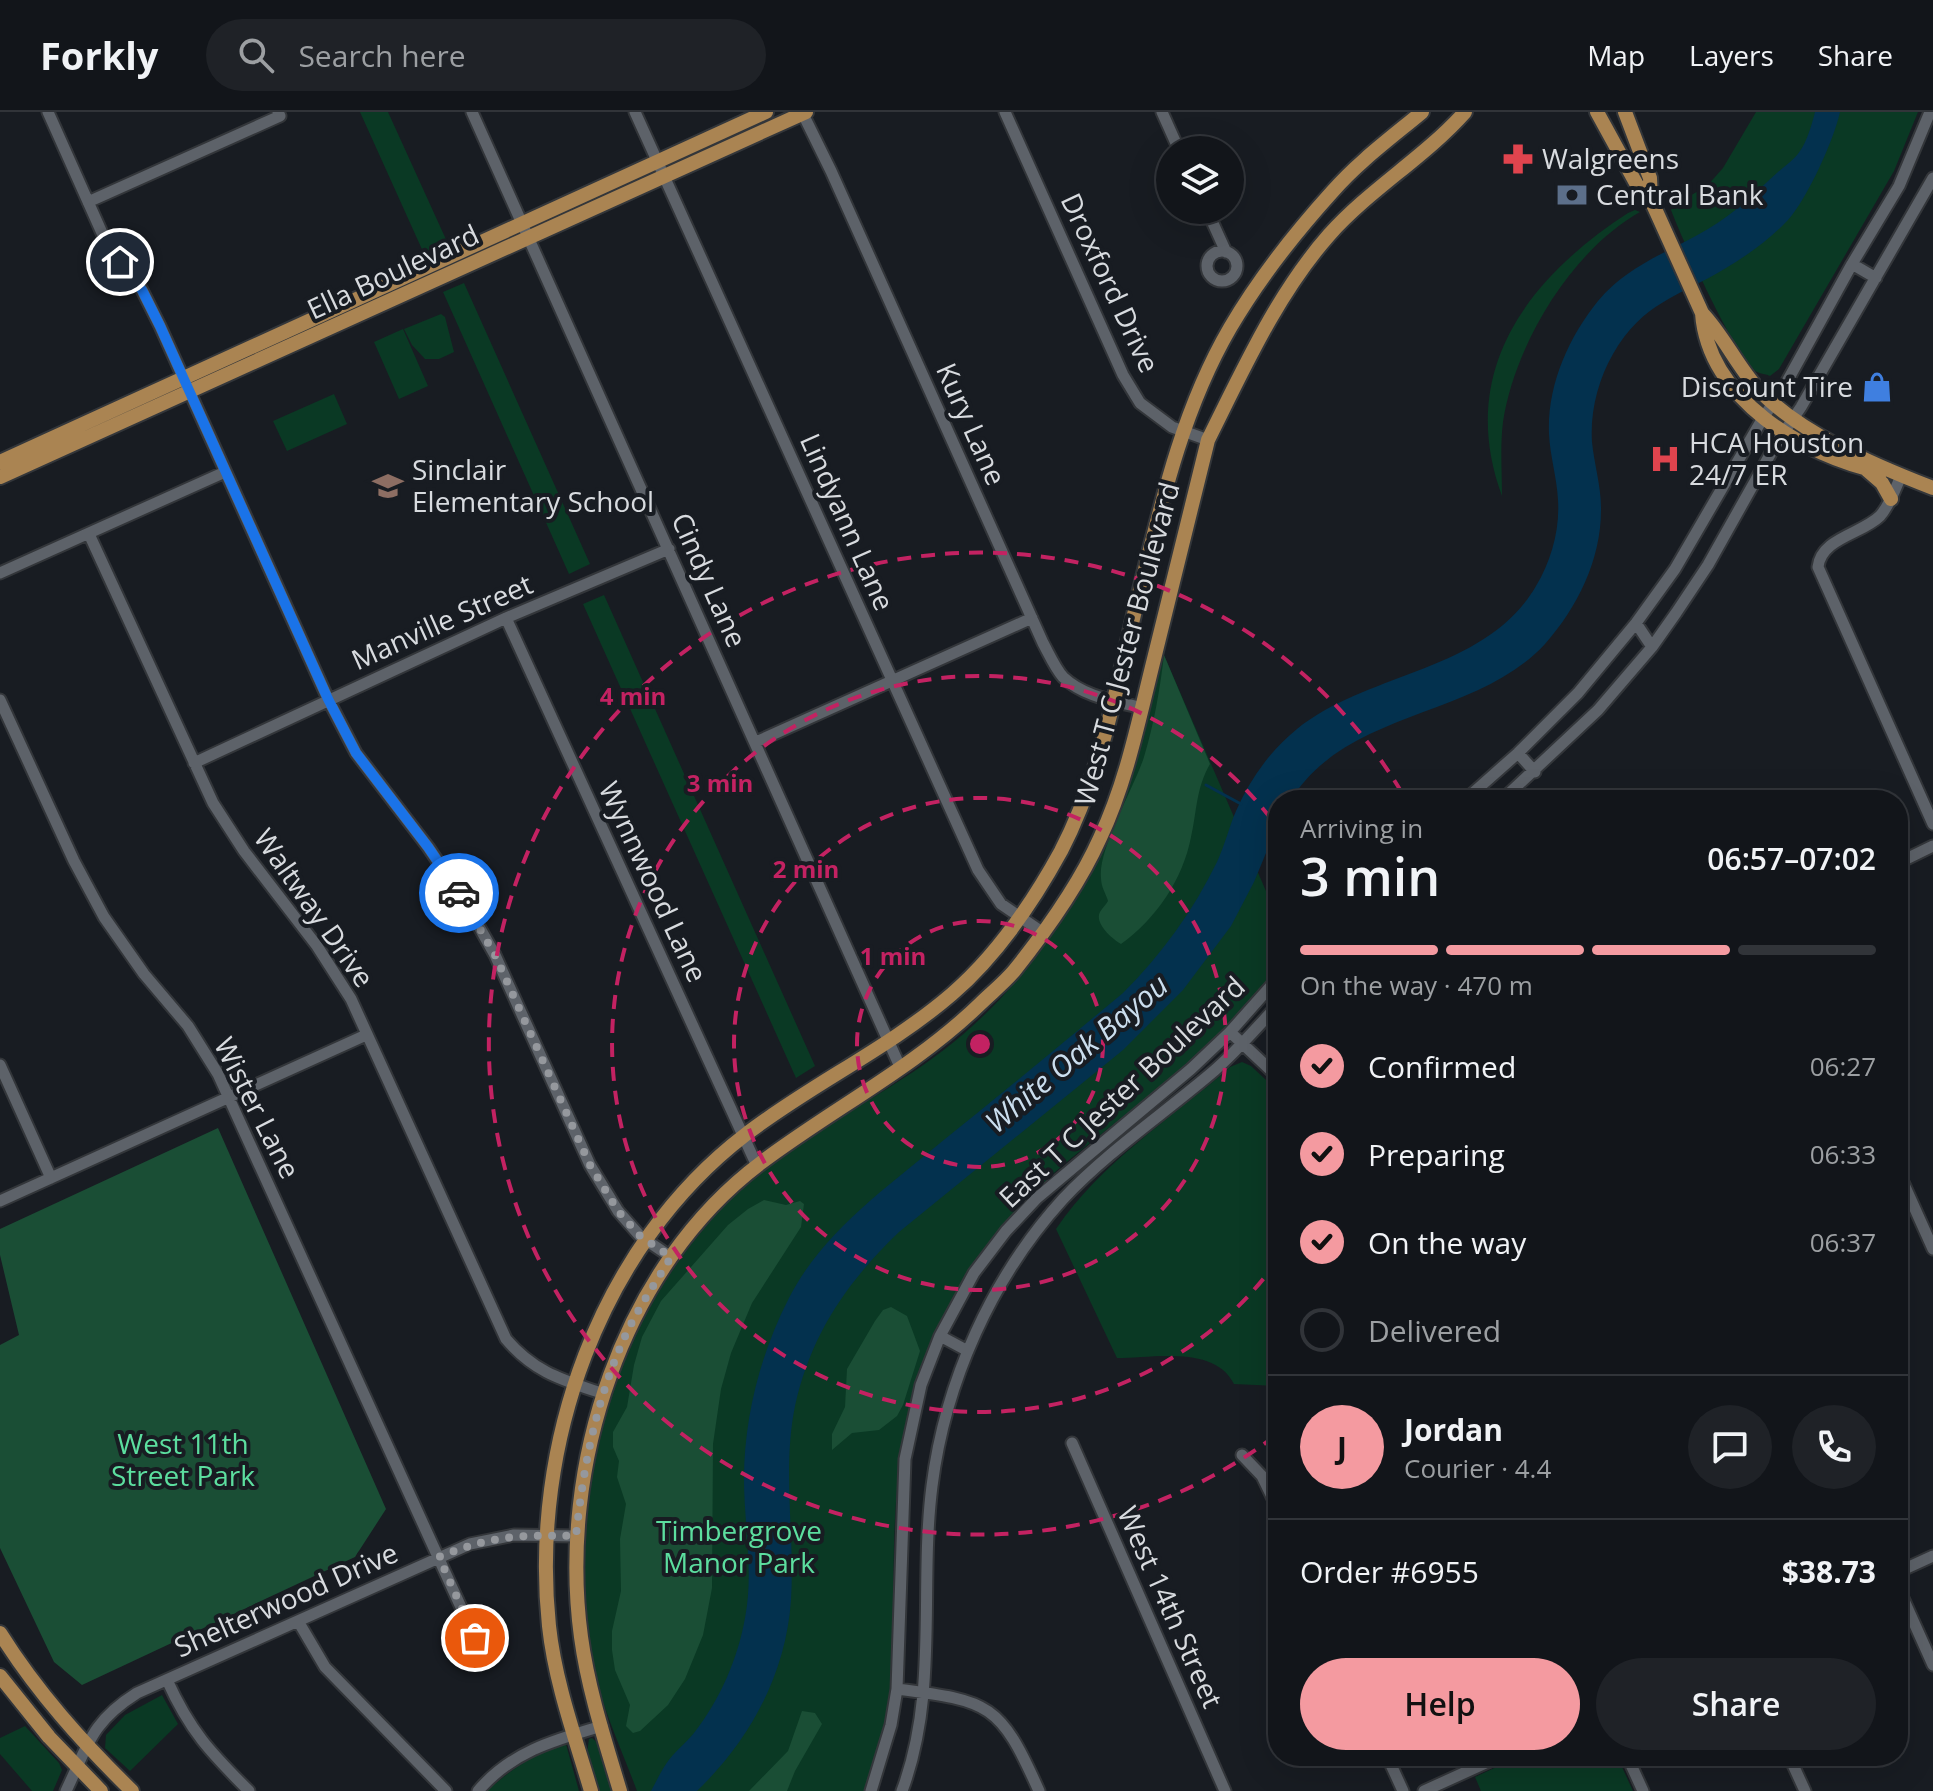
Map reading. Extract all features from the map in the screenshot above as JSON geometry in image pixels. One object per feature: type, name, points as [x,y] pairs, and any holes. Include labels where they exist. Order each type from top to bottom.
[{"type":"main road","name":"Ella Boulevard","points":[[0,477],[190,393],[522,224],[766,112]]},
{"type":"main road","name":"West T C Jester Boulevard","points":[[591,1791],[555,1661],[550,1631],[546,1536],[558,1449],[575,1385],[608,1304],[647,1240],[677,1200],[715,1160],[792,1101],[889,1041],[955,991],[1019,917],[1058,855],[1090,784],[1163,494],[1206,376],[1229,330],[1255,288],[1334,189],[1422,112]]},
{"type":"main road","points":[[1443,112],[1454,123]]},
{"type":"main road","name":"West T C Jester Boulevard","points":[[619,1787],[587,1670],[581,1636],[576,1536],[583,1478],[604,1394],[622,1343],[671,1257],[721,1198],[757,1166],[807,1130],[937,1044],[1012,973],[1042,932],[1081,875],[1122,783],[1208,440],[1264,330],[1330,235],[1465,112]]},
{"type":"main road","points":[[1597,112],[1637,185],[1651,200],[1700,310],[1703,330],[1712,352],[1730,383],[1763,418],[1783,433],[1822,454],[1863,468],[1901,476]]},
{"type":"main road","points":[[1625,112],[1650,178],[1651,200]]},
{"type":"main road","name":"Ella Boulevard","points":[[0,462],[184,379],[529,238],[804,113]]},
{"type":"main road","points":[[1281,256],[1300,275]]},
{"type":"main road","points":[[1700,310],[1742,370],[1793,419],[1839,446],[1933,488]]},
{"type":"main road","points":[[1863,468],[1877,478],[1891,499]]},
{"type":"main road","points":[[0,1633],[24,1671],[85,1745],[132,1791]]},
{"type":"main road","points":[[0,1676],[34,1720],[101,1791]]},
{"type":"street","points":[[48,112],[102,233],[142,290],[328,699],[356,753],[464,900],[495,955],[590,1165],[618,1211],[647,1240],[671,1257]]},
{"type":"street","name":"Cindy Lane","points":[[472,112],[901,1069]]},
{"type":"street","name":"Lindyann Lane","points":[[635,112],[978,870],[1001,904],[1042,932]]},
{"type":"street","name":"Droxford Drive","points":[[1005,112],[1123,375],[1140,403],[1172,427],[1208,440]]},
{"type":"street","points":[[1162,112],[1173,136]]},
{"type":"street","points":[[1476,790],[1578,693],[1636,623],[1675,569],[1899,186],[1930,112]]},
{"type":"street","name":"Kury Lane","points":[[804,113],[1032,618],[1062,676],[1082,690],[1142,708]]},
{"type":"street","points":[[88,202],[279,114]]},
{"type":"street","points":[[1514,790],[1598,710],[1652,647],[1708,565],[1933,178]]},
{"type":"street","points":[[1213,224],[1226,252]]},
{"type":"street","points":[[1852,264],[1876,278]]},
{"type":"street","points":[[0,573],[225,472]]},
{"type":"street","points":[[1901,476],[1891,499],[1872,522],[1830,546],[1820,557],[1818,567],[1933,824]]},
{"type":"street","points":[[1917,482],[1933,497]]},
{"type":"street","name":"Waltway Drive","points":[[89,534],[213,803],[244,851],[317,946],[351,999],[506,1339],[540,1370],[604,1394]]},
{"type":"street","name":"Manville Street","points":[[194,763],[506,618],[669,549]]},
{"type":"street","name":"Wynnwood Lane","points":[[506,618],[757,1166]]},
{"type":"street","points":[[756,742],[1032,618]]},
{"type":"street","points":[[1636,623],[1652,647]]},
{"type":"street","name":"Wister Lane","points":[[0,700],[74,861],[104,917],[144,974],[188,1026],[230,1098],[475,1638],[474,1654]]},
{"type":"street","points":[[1518,753],[1535,772]]},
{"type":"street","points":[[1908,858],[1933,846]]},
{"type":"street","name":"East T C Jester Boulevard","points":[[871,1791],[885,1751],[897,1689],[905,1459],[921,1385],[940,1336],[974,1273],[1006,1231],[1037,1198],[1191,1069],[1268,989]]},
{"type":"street","name":"East T C Jester Boulevard","points":[[902,1791],[919,1732],[925,1693],[932,1487],[949,1399],[968,1351],[998,1289],[1028,1243],[1064,1198],[1217,1068],[1268,1016]]},
{"type":"street","points":[[1230,1032],[1268,1068]]},
{"type":"street","points":[[0,1201],[366,1035]]},
{"type":"street","points":[[0,1065],[51,1178]]},
{"type":"street","points":[[1908,1193],[1933,1249]]},
{"type":"street","points":[[940,1336],[968,1351]]},
{"type":"street","name":"West 14th Street","points":[[1072,1443],[1225,1791]]},
{"type":"street","points":[[1242,1455],[1262,1476],[1268,1488]]},
{"type":"street","name":"Shelterwood Drive","points":[[66,1791],[96,1727],[120,1703],[470,1544],[494,1538],[576,1536]]},
{"type":"street","points":[[1908,1567],[1933,1556]]},
{"type":"street","points":[[1908,1609],[1933,1665]]},
{"type":"street","points":[[298,1621],[325,1667],[446,1791]]},
{"type":"street","points":[[167,1680],[187,1722],[200,1740],[249,1791]]},
{"type":"street","points":[[897,1689],[967,1700],[994,1715],[1010,1731],[1039,1791]]},
{"type":"street","points":[[478,1791],[505,1765],[526,1751],[602,1726]]},
{"type":"street","points":[[1392,1766],[1403,1791]]},
{"type":"street","points":[[1424,1791],[1479,1766]]},
{"type":"street","points":[[1632,1766],[1643,1791]]},
{"type":"street","points":[[1794,1766],[1805,1791]]},
{"type":"green space","points":[[360,112],[388,112],[449,246],[425,256]]},
{"type":"green space","points":[[1756,112],[1918,112],[1894,171],[1779,369],[1770,376],[1757,372],[1736,345],[1710,297],[1671,210],[1674,205],[1707,186],[1723,168]]},
{"type":"green space","points":[[1635,210],[1640,212],[1591,250],[1569,275],[1533,332],[1510,392],[1503,422],[1502,496],[1490,451],[1488,408],[1495,369],[1510,332],[1532,298],[1560,267],[1592,239]]},
{"type":"green space","points":[[464,283],[590,564],[569,574],[443,292]]},
{"type":"green space","points":[[441,314],[445,317],[454,352],[439,359],[425,359],[412,345],[404,329]]},
{"type":"green space","points":[[403,329],[428,386],[399,399],[374,342]]},
{"type":"green space","points":[[334,394],[347,424],[287,451],[273,421]]},
{"type":"green space","points":[[604,595],[815,1066],[796,1078],[583,604]]},
{"type":"green space","name":"Timbergrove Manor Park","points":[[1164,655],[1268,896],[1268,981],[1208,1046],[1033,1193],[981,1256],[940,1326],[924,1364],[903,1443],[894,1540],[890,1703],[865,1791],[637,1791],[603,1703],[593,1666],[583,1581],[585,1514],[596,1447],[615,1382],[643,1320],[678,1262],[720,1210],[770,1164],[818,1130],[918,1069],[948,1047],[1004,995],[1072,905],[1111,827],[1140,744]]},
{"type":"green space","points":[[1164,655],[1210,764],[1199,791],[1187,853],[1175,883],[1146,923],[1121,944],[1109,935],[1099,921],[1100,912],[1108,901],[1101,881],[1102,866],[1111,835],[1144,757]]},
{"type":"green space","points":[[1242,1062],[1268,1082],[1268,1386],[1234,1384],[1213,1363],[1182,1356],[1117,1358],[1056,1229],[1115,1162],[1230,1067]]},
{"type":"green space","name":"West 11th Street Park","points":[[218,1128],[386,1509],[355,1557],[82,1685],[54,1662],[0,1548],[0,1345],[19,1335],[0,1255],[0,1229]]},
{"type":"green space","points":[[764,1200],[786,1205],[800,1201],[804,1204],[801,1227],[752,1303],[731,1353],[721,1389],[713,1444],[712,1588],[703,1635],[685,1679],[668,1705],[640,1731],[633,1733],[626,1726],[630,1705],[615,1670],[612,1650],[612,1631],[621,1591],[620,1539],[626,1504],[617,1477],[619,1461],[613,1447],[613,1432],[627,1407],[642,1337],[661,1301],[728,1225]]},
{"type":"green space","points":[[891,1307],[907,1316],[920,1351],[903,1405],[897,1416],[879,1430],[852,1433],[832,1450],[832,1434],[845,1407],[847,1369],[875,1321],[883,1310]]},
{"type":"green space","points":[[162,1695],[178,1724],[130,1771],[105,1748],[106,1735],[125,1715]]},
{"type":"green space","points":[[802,1711],[815,1713],[822,1724],[787,1791],[749,1791],[788,1751]]},
{"type":"green space","points":[[25,1726],[59,1763],[62,1770],[53,1791],[32,1791],[0,1754],[0,1738]]},
{"type":"green space","points":[[589,1739],[601,1746],[615,1791],[600,1791],[587,1753]]},
{"type":"green space","points":[[566,1744],[579,1791],[487,1791],[524,1763]]},
{"type":"green space","points":[[1499,1766],[1622,1766],[1633,1791],[1481,1791],[1475,1777]]},
{"type":"water","name":"White Oak Bayou","points":[[1815,112],[1840,112],[1819,169],[1788,220],[1742,258],[1649,312],[1624,337],[1613,354],[1599,385],[1592,419],[1592,442],[1601,499],[1597,545],[1586,581],[1557,630],[1517,669],[1484,687],[1378,730],[1345,748],[1315,770],[1299,790],[1268,790],[1268,848],[1254,882],[1231,926],[1183,990],[1123,1050],[899,1232],[847,1290],[821,1332],[795,1406],[789,1454],[791,1600],[782,1654],[773,1680],[749,1728],[697,1791],[651,1791],[669,1760],[694,1733],[712,1707],[738,1648],[749,1583],[744,1479],[747,1432],[756,1386],[770,1340],[803,1274],[859,1211],[1123,993],[1137,978],[1164,947],[1198,898],[1217,862],[1248,788],[1262,766],[1287,738],[1326,710],[1358,694],[1457,654],[1488,636],[1514,614],[1536,586],[1556,534],[1558,500],[1549,416],[1556,381],[1577,331],[1598,301],[1622,278],[1718,223],[1793,160],[1811,127]]},
{"type":"waterway","points":[[1206,785],[1241,804]]},
{"type":"way so far","points":[[459,893],[495,955],[590,1165],[618,1211],[640,1236],[671,1257],[622,1343],[604,1394],[590,1442],[576,1536],[514,1535],[494,1538],[439,1557],[475,1638]]},
{"type":"place","name":"Walgreens","points":[[1518,159]]},
{"type":"place","name":"Central Bank","points":[[1572,195]]},
{"type":"place","name":"Discount Tire","points":[[1877,387]]},
{"type":"place","name":"HCA Houston 24/7 ER","points":[[1665,459]]},
{"type":"place","name":"Sinclair Elementary School","points":[[388,486]]},
{"type":"route","points":[[120,262],[142,290],[160,326],[328,699],[356,753],[459,893]]}]
